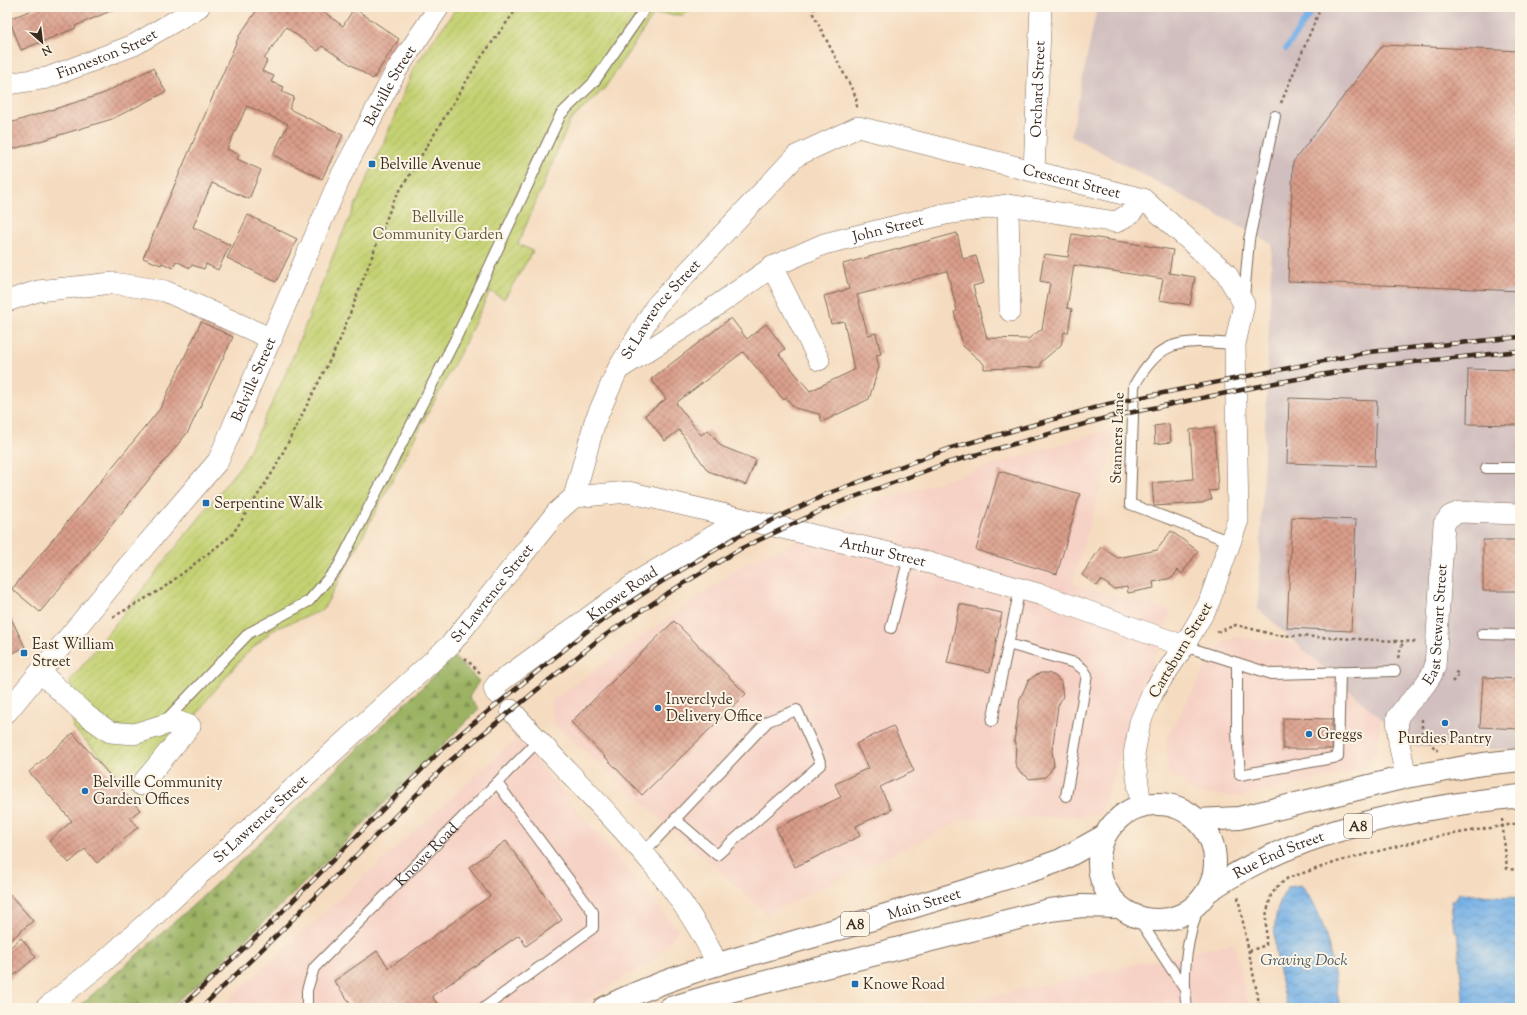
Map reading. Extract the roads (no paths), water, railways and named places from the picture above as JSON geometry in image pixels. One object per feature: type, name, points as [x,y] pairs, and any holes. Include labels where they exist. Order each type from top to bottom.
[{"type":"highway","name":"A8","points":[[1197,820],[1239,818],[1406,777],[1476,764],[1520,760]]},
{"type":"highway","name":"Rue End Street","points":[[1204,896],[1234,874],[1262,859],[1361,825],[1432,808],[1520,796]]},
{"type":"highway","name":"A8","points":[[1157,804],[1168,805],[1188,813],[1197,820],[1210,837],[1215,859],[1215,870],[1204,896],[1188,912],[1172,919],[1149,921],[1138,918],[1118,907],[1110,899],[1100,879],[1098,857],[1104,836],[1117,819],[1126,812],[1141,806],[1157,804]]},
{"type":"highway","name":"Main Street","points":[[604,1008],[644,990],[717,964],[804,940],[1039,868],[1061,860],[1104,836]]},
{"type":"highway","name":"A8","points":[[670,1008],[710,996],[1030,915],[1082,906],[1118,907]]},
{"type":"street","name":"Finneston Street","points":[[7,84],[47,78],[134,45],[199,7]]},
{"type":"street","name":"Belville Street","points":[[7,712],[218,461],[272,339],[341,176],[396,71],[439,7]]},
{"type":"street","name":"Orchard Street","points":[[1034,171],[1041,7]]},
{"type":"street","name":"Crescent Street","points":[[858,127],[1142,199],[1226,273],[1244,304]]},
{"type":"street","name":"St Lawrence Street","points":[[46,1008],[107,959],[451,644],[557,512],[574,497],[595,421],[618,369],[656,306],[796,156],[858,127]]},
{"type":"street","name":"John Street","points":[[618,369],[696,320],[772,268],[824,244],[945,214],[1008,205],[1116,222],[1131,213],[1142,199]]},
{"type":"street","points":[[1008,205],[1010,311]]},
{"type":"street","points":[[772,268],[819,360]]},
{"type":"street","points":[[7,301],[38,291],[114,283],[165,291],[272,339]]},
{"type":"street","name":"Cartsburn Street","points":[[1141,806],[1134,754],[1137,733],[1153,692],[1184,646],[1208,605],[1238,520],[1236,344],[1244,304]]},
{"type":"street","name":"Arthur Street","points":[[574,497],[628,492],[909,557],[1020,588],[1184,646]]},
{"type":"street","name":"East Stewart Street","points":[[1406,777],[1399,743],[1397,718],[1409,701],[1428,681],[1436,662],[1442,530],[1446,520],[1460,512],[1520,514]]},
{"type":"street","name":"Knowe Road","points":[[495,690],[497,684],[643,578],[742,519]]},
{"type":"street","points":[[40,672],[86,715],[110,732],[134,734],[162,724],[176,721],[190,726],[141,785]]},
{"type":"street","points":[[511,710],[643,853],[700,928],[717,964]]},
{"type":"lane","points":[[162,724],[249,633],[309,601],[338,567],[456,338],[561,114],[594,82],[646,7]]},
{"type":"lane","points":[[1244,304],[1249,240],[1275,116]]},
{"type":"lane","name":"Stanners Lane","points":[[1231,542],[1130,504],[1134,386],[1142,370],[1154,357],[1170,346],[1188,341],[1236,344]]},
{"type":"lane","points":[[1486,468],[1520,468]]},
{"type":"lane","points":[[891,628],[909,557]]},
{"type":"lane","points":[[992,721],[1020,588]]},
{"type":"lane","points":[[1482,634],[1520,636]]},
{"type":"lane","points":[[1008,644],[1075,663],[1083,669],[1086,675],[1066,796]]},
{"type":"lane","points":[[1184,646],[1272,674],[1394,671]]},
{"type":"lane","points":[[1237,663],[1237,732],[1240,775],[1338,757],[1340,672]]},
{"type":"lane","points":[[643,853],[675,819],[768,721],[797,710],[821,764],[717,855],[675,819]]},
{"type":"lane","name":"Knowe Road","points":[[307,1008],[307,990],[314,968],[538,741]]},
{"type":"lane","points":[[484,1008],[593,928],[593,912],[496,783]]},
{"type":"lane","points":[[1187,1008],[1184,988],[1190,936],[1204,896]]},
{"type":"lane","points":[[1138,918],[1184,988]]},
{"type":"water","name":"Graving Dock","points":[[1301,885],[1317,910],[1323,926],[1328,943],[1340,1008],[1287,1008],[1275,946],[1276,915],[1280,901],[1288,887]]},
{"type":"water","points":[[1459,893],[1520,898],[1520,1008],[1464,1008],[1457,931],[1454,931],[1451,901],[1455,901]]},
{"type":"waterway","points":[[1286,49],[1314,7]]},
{"type":"railway","points":[[180,1008],[272,922],[443,748],[591,628],[661,582],[735,538],[829,493],[951,448],[1108,404],[1369,352],[1520,337]]},
{"type":"railway","points":[[201,1008],[279,933],[451,760],[598,640],[668,593],[740,549],[835,504],[947,463],[1109,417],[1280,382],[1366,367],[1520,351]]},
{"type":"place","name":"Belville Avenue","points":[[372,164]]},
{"type":"place","name":"Serpentine Walk","points":[[206,503]]},
{"type":"place","name":"East William Street","points":[[24,653]]},
{"type":"place","name":"Inverclyde Delivery Office","points":[[658,708]]},
{"type":"place","name":"Purdies Pantry","points":[[1445,723]]},
{"type":"place","name":"Greggs","points":[[1309,734]]},
{"type":"place","name":"Belville Community Garden Offices","points":[[85,791]]},
{"type":"place","name":"Knowe Road","points":[[855,984]]},
{"type":"park label","name":"Bellville Community Garden","points":[[438,226]]}]
